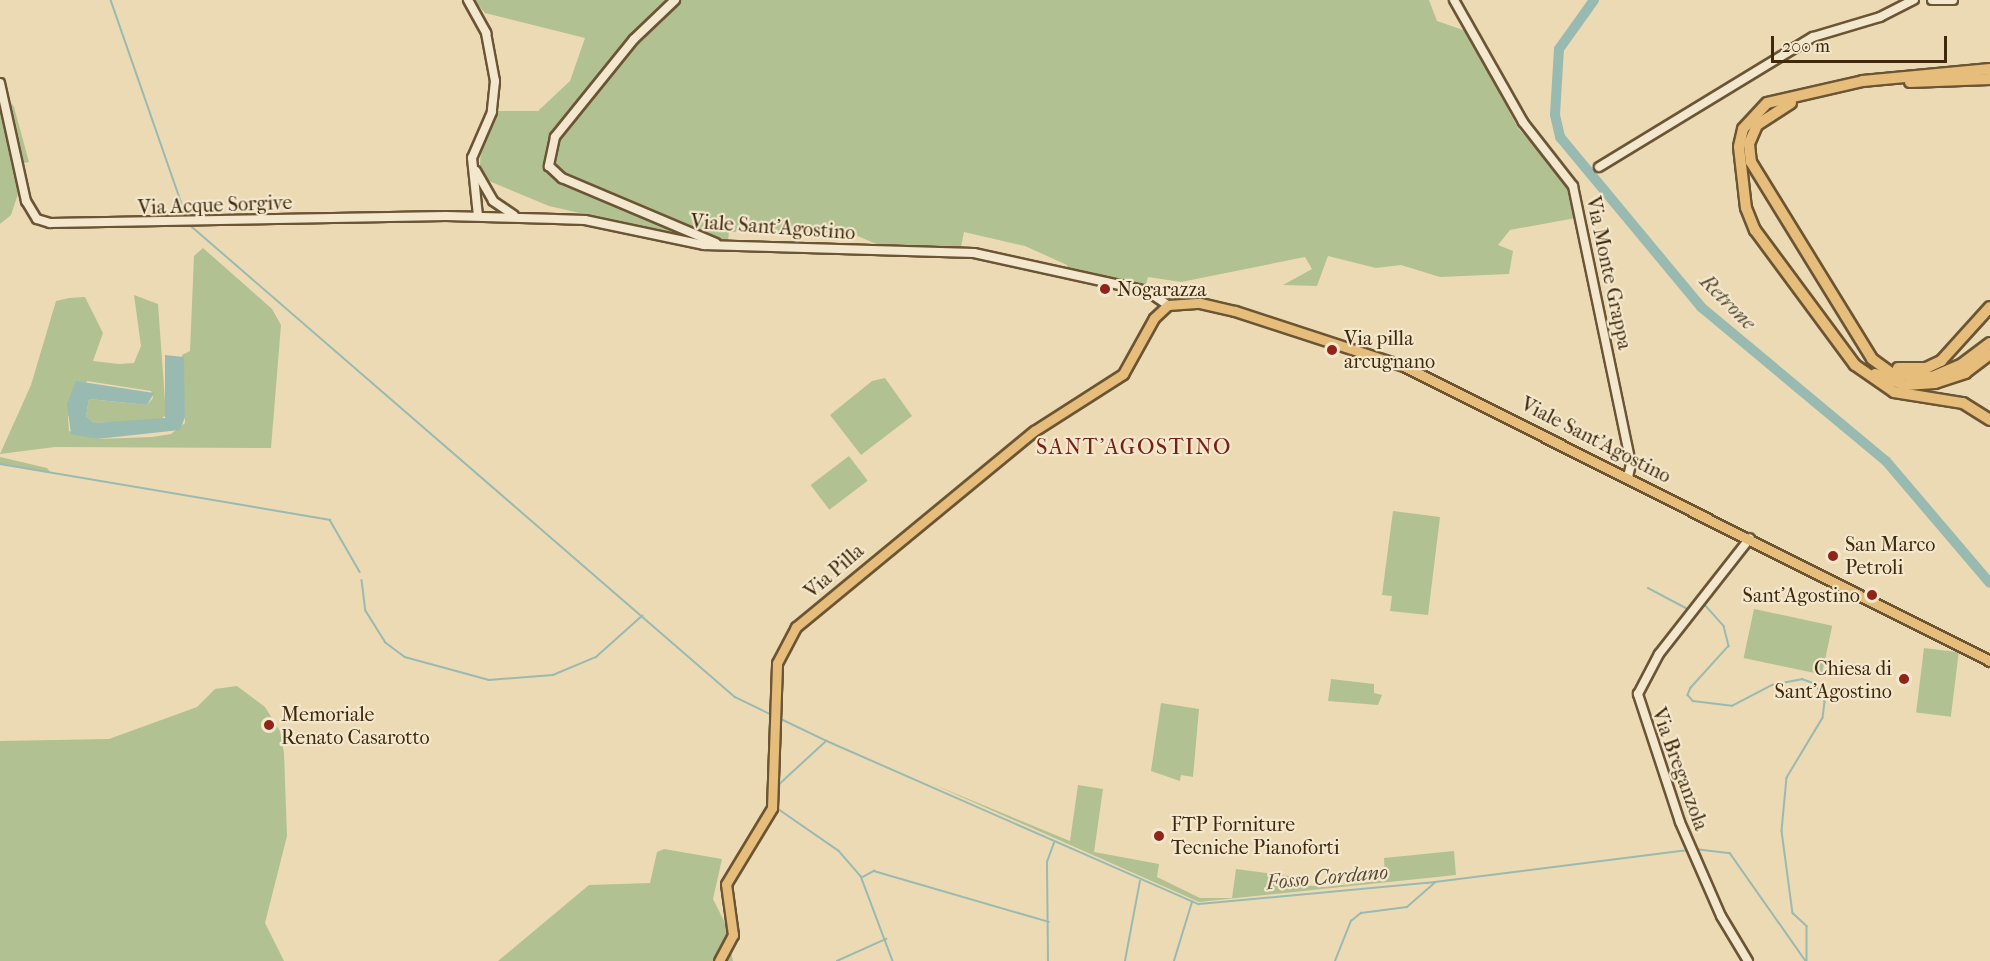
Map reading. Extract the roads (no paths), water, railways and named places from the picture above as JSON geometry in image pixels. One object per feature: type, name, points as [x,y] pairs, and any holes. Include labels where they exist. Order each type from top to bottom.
[{"type":"highway","points":[[1990,69],[1947,71],[1788,97],[1767,103],[1743,129],[1741,183],[1755,230],[1846,355],[1884,387],[1969,405],[1990,420]]},
{"type":"highway","points":[[1990,79],[1901,82],[1817,96],[1774,109],[1753,132],[1749,156],[1761,185],[1814,258],[1877,365],[1902,376],[1939,375],[1990,354]]},
{"type":"highway","points":[[1854,329],[1882,361],[1918,370],[1948,355],[1990,307]]},
{"type":"highway","points":[[1846,355],[1878,376],[1906,385],[1945,381],[1978,358],[1990,343]]},
{"type":"main road","name":"Viale Sant'Agostino","points":[[1164,308],[1200,303],[1235,311],[1374,353],[1628,477],[1990,661]]},
{"type":"main road","name":"Via Pilla","points":[[720,961],[733,935],[726,884],[772,808],[777,663],[796,627],[1034,431],[1124,374],[1164,308]]},
{"type":"street","points":[[468,0],[483,22],[495,81],[492,112],[474,150],[478,216]]},
{"type":"street","points":[[675,0],[634,39],[555,137],[549,166],[562,178],[720,244]]},
{"type":"street","name":"Via Monte Grappa","points":[[1454,0],[1523,122],[1573,186],[1631,464],[1628,477]]},
{"type":"street","points":[[1599,167],[1814,37],[1880,17],[1901,2],[1914,0]]},
{"type":"street","points":[[1932,0],[1953,0]]},
{"type":"street","name":"Via Acque Sorgive","points":[[0,83],[26,201],[37,219],[66,225],[394,216]]},
{"type":"street","points":[[474,150],[477,176],[493,201],[521,218]]},
{"type":"street","name":"Viale Sant'Agostino","points":[[394,216],[585,220],[720,244],[974,253],[1147,291],[1164,308]]},
{"type":"street","name":"Via Breganzola","points":[[1748,961],[1690,844],[1641,710],[1639,689],[1749,538]]},
{"type":"water","points":[[165,355],[184,357],[185,417],[180,430],[97,439],[71,434],[67,404],[76,381],[154,393],[147,405],[89,399],[86,416],[94,423],[165,418]]},
{"type":"waterway","points":[[111,0],[187,218]]},
{"type":"waterway","name":"Retrone","points":[[1594,0],[1559,49],[1555,115],[1560,137],[1701,307],[1886,461],[1990,583]]},
{"type":"waterway","points":[[190,225],[735,697],[772,715]]},
{"type":"waterway","points":[[0,464],[330,520],[360,572]]},
{"type":"waterway","points":[[362,580],[366,611],[385,642],[405,657],[489,680],[553,675],[596,657],[642,616]]},
{"type":"waterway","points":[[1648,588],[1686,608]]},
{"type":"waterway","points":[[1706,606],[1724,626],[1729,646],[1691,688],[1688,695],[1693,701],[1732,706],[1772,685],[1802,679],[1816,684],[1825,702],[1823,718],[1787,778],[1782,831],[1793,913],[1807,926],[1807,961]]},
{"type":"waterway","points":[[779,718],[827,741],[780,784],[777,808],[839,851],[861,876],[893,961]]},
{"type":"waterway","name":"Fosso Cordano","points":[[827,741],[1199,904],[1427,883],[1688,850]]},
{"type":"waterway","points":[[1048,961],[1047,862],[1054,843]]},
{"type":"waterway","name":"Fosso Cordano","points":[[1695,849],[1730,853],[1806,961]]},
{"type":"waterway","points":[[863,877],[874,871],[1049,922]]},
{"type":"waterway","points":[[1125,961],[1140,881]]},
{"type":"waterway","points":[[1335,961],[1351,921],[1361,913],[1407,907],[1435,883]]},
{"type":"waterway","points":[[1174,961],[1192,902]]},
{"type":"waterway","points":[[837,961],[886,939]]},
{"type":"place","name":"Nogarazza","points":[[1105,289]]},
{"type":"place","name":"Via pilla arcugnano","points":[[1332,350]]},
{"type":"place","name":"San Marco Petroli","points":[[1833,556]]},
{"type":"place","name":"Sant'Agostino","points":[[1872,595]]},
{"type":"place","name":"Chiesa di Sant'Agostino","points":[[1904,679]]},
{"type":"place","name":"Memoriale Renato Casarotto","points":[[269,725]]},
{"type":"place","name":"FTP Forniture Tecniche Pianoforti","points":[[1159,836]]},
{"type":"district","name":"SANT'AGOSTINO","points":[[1134,448]]}]
